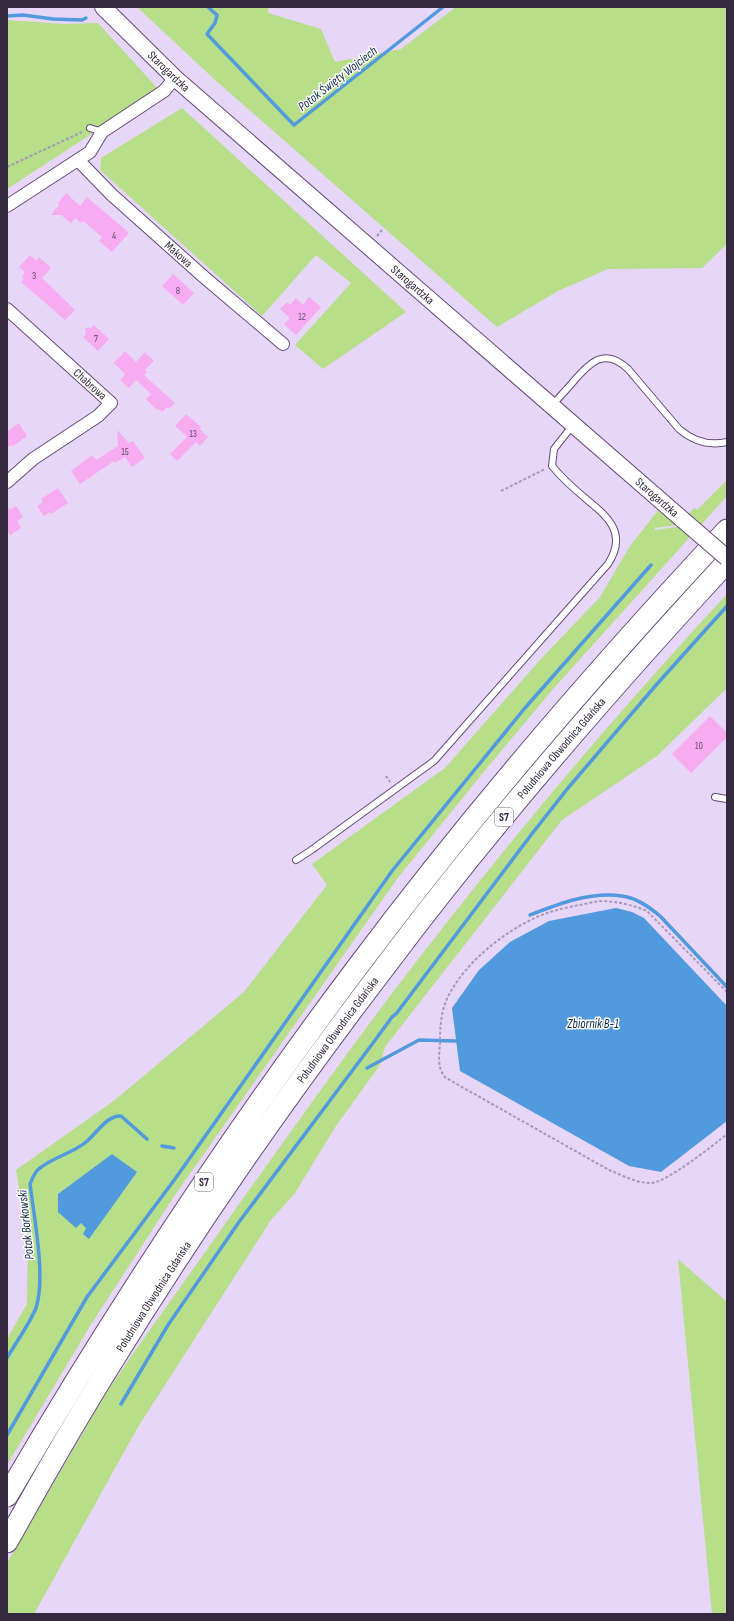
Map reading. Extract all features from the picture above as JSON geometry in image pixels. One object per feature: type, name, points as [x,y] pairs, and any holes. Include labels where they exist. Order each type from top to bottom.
[{"type":"highway","name":"Południowa Obwodnica Gdańska","points":[[7,1496],[53,1418],[163,1243],[278,1075],[355,970],[427,876],[556,721],[658,604],[727,530]]},
{"type":"highway","name":"Południowa Obwodnica Gdańska","points":[[7,1542],[55,1457],[113,1360],[194,1235],[307,1071],[387,962],[480,845],[581,726],[727,562]]},
{"type":"main road","name":"Starogardzka","points":[[103,7],[175,78],[727,558]]},
{"type":"street","points":[[7,206],[90,152],[102,132],[164,91],[175,78]]},
{"type":"street","name":"Makowa","points":[[78,160],[112,195],[204,277],[283,344]]},
{"type":"street","name":"Chabrowa","points":[[7,309],[111,403],[98,416],[33,459],[7,482]]},
{"type":"lane","points":[[90,128],[102,132]]},
{"type":"lane","points":[[552,405],[592,362],[611,358],[620,361],[628,369],[679,429],[687,435],[698,441],[709,444],[720,444],[727,442]]},
{"type":"lane","points":[[296,860],[434,761],[608,564],[615,554],[617,544],[616,532],[611,522],[604,513],[561,478],[552,466],[554,448],[574,424]]},
{"type":"lane","points":[[715,796],[727,799]]},
{"type":"path","points":[[7,168],[90,128]]},
{"type":"path","points":[[501,491],[552,466]]},
{"type":"path","points":[[727,992],[647,911],[635,906],[618,902],[601,901],[549,912],[515,928],[496,942],[476,959],[461,976],[450,993],[444,1006],[440,1035],[440,1066],[442,1074],[446,1078],[609,1170],[634,1180],[651,1183],[660,1180],[688,1163],[727,1134]]},
{"type":"green space","points":[[137,7],[269,7],[268,13],[321,29],[335,62],[401,49],[456,7],[727,7],[727,244],[702,268],[608,269],[558,291],[497,327],[214,79]]},
{"type":"green space","points":[[7,20],[64,24],[98,23],[159,90],[7,189]]},
{"type":"green space","points":[[182,108],[406,312],[323,369],[295,345],[351,283],[316,255],[262,316],[100,170],[101,158]]},
{"type":"green space","points":[[727,480],[727,496],[554,688],[397,879],[175,1195],[90,1326],[7,1465],[7,1339],[27,1304],[28,1241],[16,1170],[115,1100],[244,992],[327,885],[312,864],[445,768],[540,660],[600,597],[630,546],[659,509],[676,525],[655,528],[655,530],[677,527],[694,508],[697,510]]},
{"type":"green space","points":[[727,594],[727,688],[657,756],[562,820],[385,1047],[380,1065],[336,1126],[295,1193],[271,1220],[138,1427],[34,1614],[7,1614],[7,1563],[105,1395],[137,1348],[328,1080],[433,940],[473,889],[597,739]]},
{"type":"green space","points":[[678,1259],[727,1302],[727,1614],[712,1614]]},
{"type":"water","name":"Zbiornik B-1","points":[[616,908],[632,912],[644,918],[727,1006],[727,1121],[661,1172],[629,1166],[460,1071],[452,1008],[479,970],[510,942],[549,921]]},
{"type":"water","points":[[112,1154],[137,1172],[89,1239],[83,1234],[86,1228],[81,1223],[76,1228],[58,1212],[58,1194]]},
{"type":"building","points":[[66,193],[80,206],[87,197],[129,233],[112,252],[99,241],[102,237],[83,221],[81,223],[75,218],[71,223],[61,215],[51,215]]},
{"type":"building","points":[[30,255],[36,261],[39,257],[51,268],[42,278],[75,310],[65,320],[21,282],[24,279],[22,277],[25,272],[19,267]]},
{"type":"building","points":[[173,274],[194,293],[183,305],[162,286]]},
{"type":"building","points":[[309,297],[321,307],[296,335],[284,324],[290,318],[280,309],[287,302],[290,305],[296,298],[303,305]]},
{"type":"building","points":[[94,325],[109,339],[98,351],[83,337],[86,334],[85,328],[91,328]]},
{"type":"building","points":[[125,351],[136,362],[145,352],[154,361],[145,370],[147,372],[144,375],[175,403],[169,409],[167,407],[162,412],[159,409],[157,410],[146,399],[151,394],[136,380],[129,388],[120,380],[125,374],[114,363]]},
{"type":"building","points":[[186,414],[201,427],[200,429],[208,437],[200,446],[196,442],[177,461],[170,454],[187,437],[175,426]]},
{"type":"building","points":[[19,423],[27,436],[13,446],[11,445],[7,448],[7,432]]},
{"type":"building","points":[[117,430],[129,443],[133,441],[145,458],[132,467],[125,457],[115,463],[114,461],[80,484],[71,471],[92,455],[96,460],[118,446]]},
{"type":"building","points":[[58,488],[68,503],[51,514],[50,512],[44,516],[37,506],[43,502],[41,499]]},
{"type":"building","points":[[7,506],[10,510],[16,506],[23,517],[17,521],[21,528],[10,535],[7,530]]},
{"type":"building","points":[[710,716],[727,733],[727,737],[691,773],[672,754]]},
{"type":"waterway","name":"Potok Święty Wojciech","points":[[208,7],[217,15],[215,23],[207,34],[294,125],[443,7]]},
{"type":"waterway","name":"Potok Święty Wojciech","points":[[7,16],[23,15],[53,19],[82,20],[86,18]]},
{"type":"waterway","points":[[7,1435],[87,1297],[175,1179],[392,871],[525,708],[651,565]]},
{"type":"waterway","points":[[121,1404],[168,1325],[239,1222],[392,1017],[396,1014],[568,788],[657,684],[727,606]]},
{"type":"waterway","points":[[530,915],[563,903],[598,895],[622,896],[633,899],[647,906],[660,916],[727,987]]},
{"type":"waterway","name":"Potok Borkowski","points":[[367,1068],[419,1040],[456,1041]]},
{"type":"waterway","name":"Potok Borkowski","points":[[7,1358],[33,1314],[39,1295],[40,1264],[30,1184],[35,1173],[45,1164],[81,1146],[106,1122],[116,1117],[121,1116],[147,1139]]},
{"type":"waterway","name":"Potok Borkowski","points":[[162,1146],[174,1148]]}]
